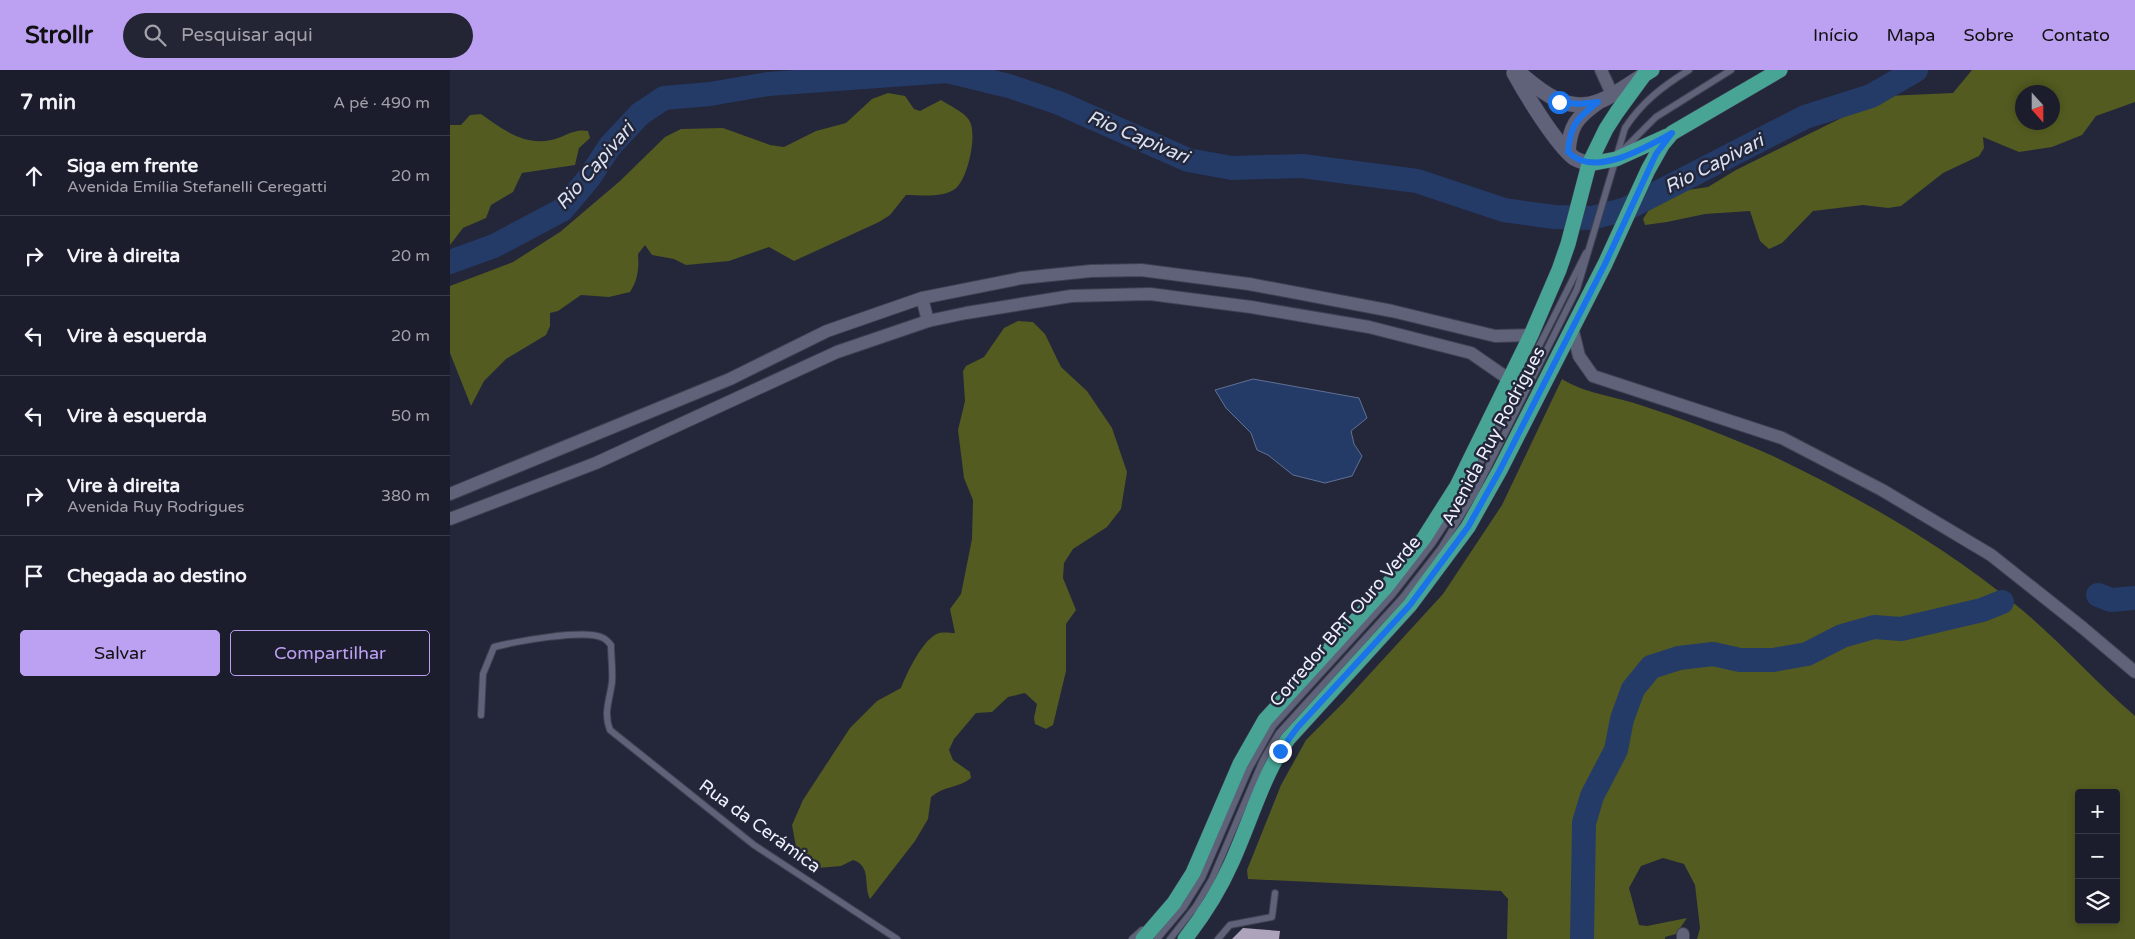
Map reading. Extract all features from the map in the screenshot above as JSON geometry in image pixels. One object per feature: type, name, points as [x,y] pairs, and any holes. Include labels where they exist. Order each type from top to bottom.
[{"type":"main road","name":"Avenida Ruy Rodrigues","points":[[1185,939],[1208,908],[1220,886],[1280,751],[1297,728],[1410,605],[1450,554],[1500,470],[1605,264],[1656,154],[1672,133],[1780,70]]},
{"type":"main road","name":"Avenida Ruy Rodrigues","points":[[1143,939],[1174,903],[1193,873],[1240,764],[1256,734],[1276,707],[1386,587],[1424,538],[1457,486],[1531,336],[1568,244],[1589,164],[1606,129],[1648,72]]},
{"type":"main road","points":[[1589,164],[1616,159],[1672,133]]},
{"type":"street","points":[[1512,70],[1528,97],[1568,152],[1579,161],[1589,164]]},
{"type":"street","points":[[1516,70],[1536,88],[1559,102],[1579,104],[1598,102]]},
{"type":"street","points":[[1601,70],[1612,94]]},
{"type":"street","points":[[1568,152],[1569,136],[1574,124],[1598,102],[1648,72]]},
{"type":"street","points":[[450,494],[730,379],[827,331],[922,298],[1022,278],[1091,271],[1141,270],[1249,284],[1392,311],[1495,336],[1531,336]]},
{"type":"street","points":[[1065,274],[1071,296]]},
{"type":"street","points":[[450,519],[596,463],[837,352],[928,321],[1071,296],[1150,294],[1251,307],[1369,327],[1471,353],[1510,380]]},
{"type":"street","points":[[922,298],[928,321]]},
{"type":"street","points":[[1572,327],[1579,356],[1593,376],[1782,438],[1882,490],[1991,555],[2135,672]]},
{"type":"lane","name":"Corredor BRT Ouro Verde","points":[[1170,939],[1196,906],[1212,878],[1263,760],[1279,733],[1402,598],[1436,554],[1462,514],[1490,465],[1569,310],[1583,274],[1607,184],[1625,128],[1651,96],[1689,70]]},
{"type":"lane","name":"Corredor BRT Ouro Verde","points":[[1616,159],[1630,141],[1656,117],[1731,70]]},
{"type":"lane","name":"Corredor BRT Ouro Verde","points":[[1156,939],[1184,907],[1202,878],[1249,768],[1273,726],[1394,594],[1450,518],[1480,463],[1593,238]]},
{"type":"lane","name":"Rua da Cerámica","points":[[481,715],[483,674],[494,647],[518,641],[576,634],[602,637],[611,645],[612,682],[607,708],[607,722],[610,730],[754,845],[897,939]]},
{"type":"lane","points":[[1132,939],[1167,907],[1193,873]]},
{"type":"lane","points":[[1218,939],[1230,925],[1272,917],[1276,893]]},
{"type":"green space","points":[[1972,70],[2135,70],[2135,102],[2096,116],[2082,135],[2052,147],[2019,152],[1983,137],[1984,148],[1979,156],[1943,173],[1901,206],[1888,208],[1863,205],[1813,211],[1782,243],[1769,249],[1760,241],[1750,211],[1705,214],[1645,225],[1643,219],[1656,199],[1667,193],[1708,187],[1736,170],[1886,96],[1953,93]]},
{"type":"green space","points":[[888,93],[905,96],[914,109],[920,111],[941,100],[967,117],[972,126],[972,145],[968,166],[960,184],[955,189],[938,195],[906,195],[890,215],[879,222],[794,261],[769,247],[729,261],[686,265],[674,259],[652,255],[645,245],[638,254],[637,274],[630,292],[609,297],[581,295],[558,311],[550,313],[550,326],[546,335],[506,359],[484,381],[471,406],[450,353],[450,286],[513,262],[560,232],[620,181],[665,137],[681,129],[723,128],[770,145],[784,147],[816,131],[846,123],[872,99]]},
{"type":"green space","points":[[481,114],[514,135],[532,141],[556,139],[583,130],[588,131],[590,138],[579,148],[575,165],[522,173],[513,192],[491,205],[486,218],[463,228],[450,245],[450,125],[461,125],[470,115]]},
{"type":"green space","points":[[1018,321],[1033,322],[1045,334],[1061,367],[1087,391],[1112,428],[1127,472],[1121,509],[1107,527],[1073,549],[1064,563],[1063,578],[1076,610],[1066,624],[1066,671],[1053,725],[1046,729],[1035,724],[1034,718],[1037,704],[1025,693],[1008,697],[992,712],[976,713],[954,739],[949,750],[953,760],[970,772],[971,778],[931,797],[928,819],[915,841],[870,899],[865,871],[859,863],[853,860],[841,866],[818,868],[808,862],[796,847],[792,825],[803,800],[850,728],[877,701],[901,688],[916,657],[933,636],[939,633],[955,633],[950,609],[961,594],[972,539],[973,500],[964,478],[958,430],[965,401],[963,371],[966,366],[984,357],[1004,328]]},
{"type":"green space","points":[[1562,379],[1589,391],[1637,404],[1689,422],[1775,457],[1870,506],[1959,562],[2031,618],[2135,716],[2135,939],[1697,939],[1700,928],[1695,885],[1684,864],[1663,858],[1641,866],[1629,888],[1639,925],[1647,926],[1687,918],[1676,934],[1665,937],[1665,939],[1507,939],[1508,899],[1501,891],[1248,879],[1247,870],[1281,785],[1306,740],[1345,701],[1443,594],[1502,505]]},
{"type":"water","points":[[1253,379],[1359,398],[1367,418],[1351,431],[1354,444],[1362,456],[1352,476],[1325,483],[1293,475],[1268,455],[1257,450],[1251,433],[1226,408],[1215,390]]},
{"type":"building","points":[[1243,928],[1280,931],[1279,939],[1232,939]]},
{"type":"waterway","name":"Rio Capivari","points":[[450,262],[494,246],[562,210],[589,178],[610,146],[640,114],[664,98],[710,94],[768,84],[947,71],[1009,86],[1059,103],[1188,160],[1232,168],[1302,166],[1417,181],[1504,210],[1554,217],[1592,218],[1626,209],[1805,117],[1871,96],[1916,70]]},
{"type":"waterway","points":[[2098,595],[2111,600],[2135,598]]},
{"type":"waterway","points":[[1582,939],[1584,823],[1592,796],[1616,750],[1622,719],[1633,689],[1651,667],[1679,658],[1713,654],[1740,660],[1773,660],[1807,654],[1842,636],[1874,627],[1901,629],[1982,610],[2002,602]]},
{"type":"route","points":[[1280,751],[1297,728],[1410,605],[1450,554],[1468,527],[1500,470],[1605,264],[1656,154],[1672,133],[1616,159],[1589,164],[1579,161],[1568,152],[1569,136],[1579,117],[1598,102],[1569,104],[1559,102]]}]
